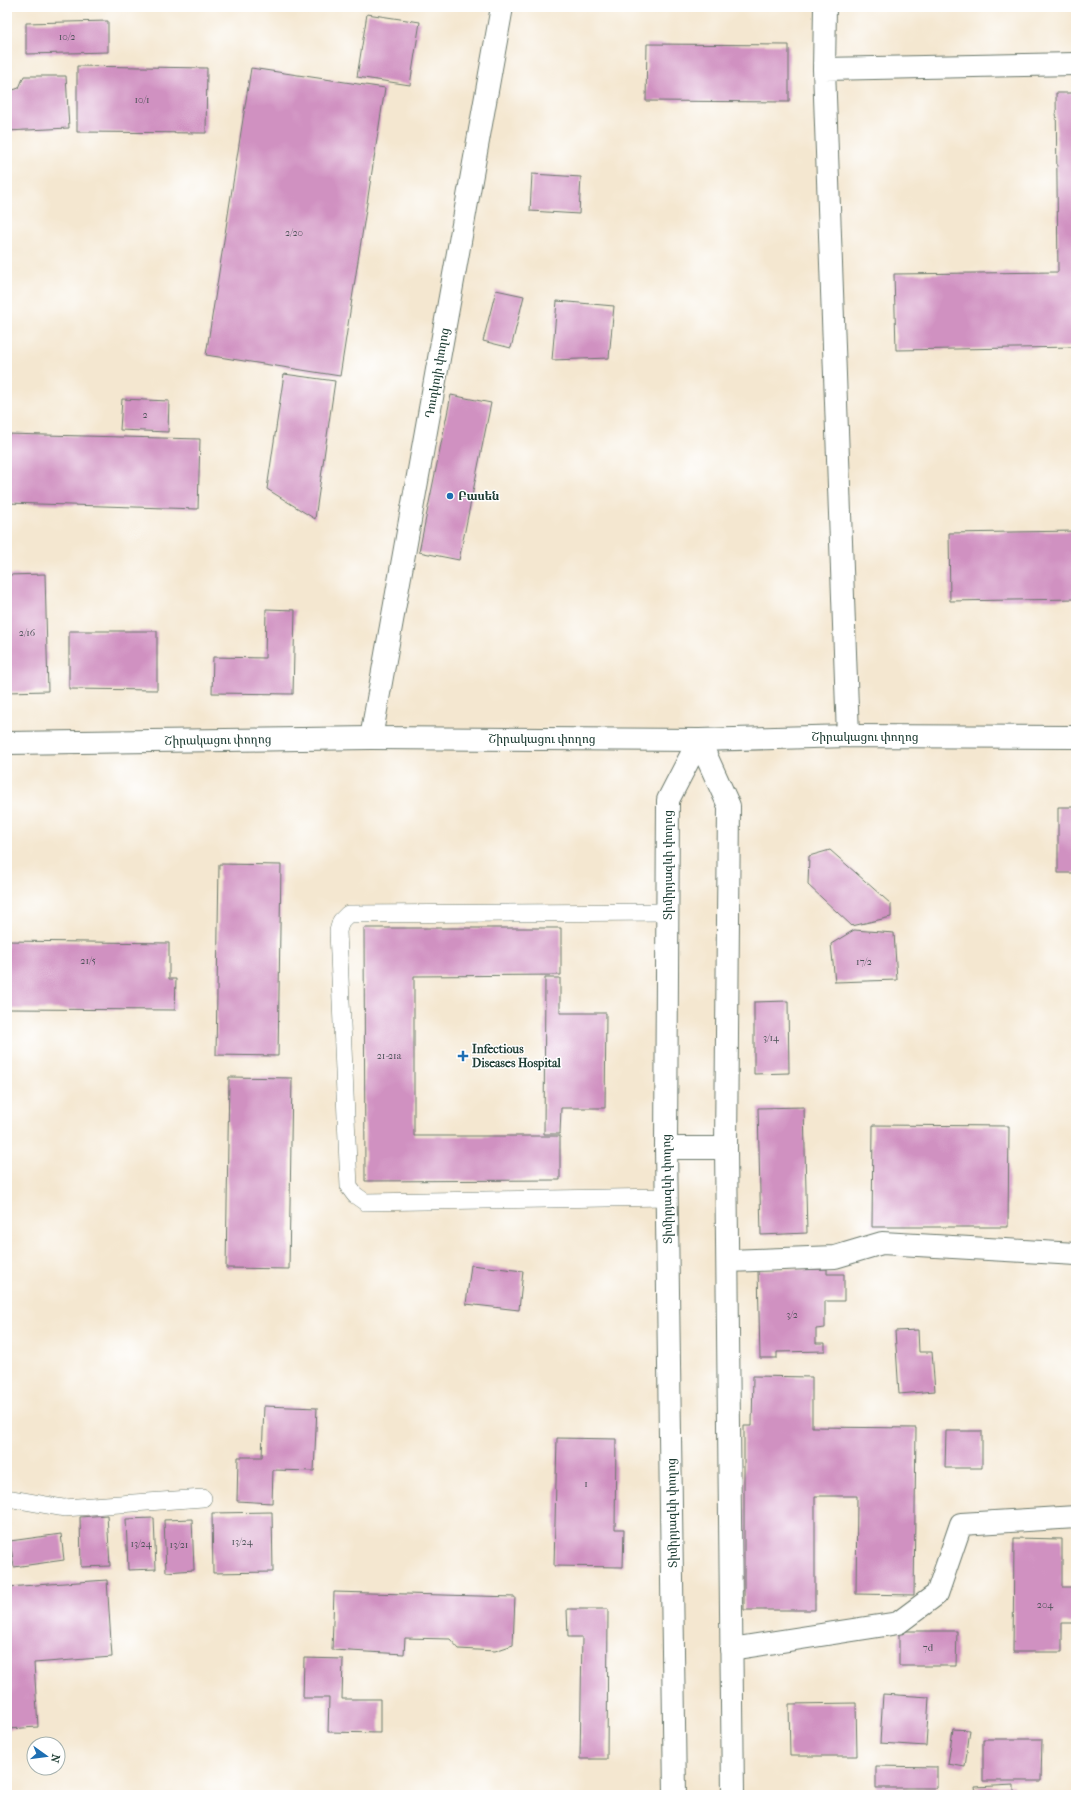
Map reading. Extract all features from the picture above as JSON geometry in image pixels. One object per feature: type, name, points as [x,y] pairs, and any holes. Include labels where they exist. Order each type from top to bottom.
[{"type":"street","name":"Դուդկոյի փողոց","points":[[371,738],[502,7]]},
{"type":"street","points":[[825,7],[824,69],[848,736]]},
{"type":"street","points":[[824,69],[1076,64]]},
{"type":"street","name":"Շիրակացու փողոց","points":[[7,743],[371,738],[699,740],[848,736],[1076,737]]},
{"type":"street","points":[[699,740],[729,806],[726,1148],[733,1795]]},
{"type":"street","name":"Տիմիրյազևի փողոց","points":[[675,1795],[666,1148],[668,800],[699,740]]},
{"type":"street","points":[[666,1148],[726,1148]]},
{"type":"street","points":[[728,1262],[835,1257],[882,1243],[1076,1254]]},
{"type":"street","points":[[731,1649],[898,1623],[937,1594],[961,1524],[1076,1517]]},
{"type":"lane","points":[[667,1197],[365,1202],[355,1195],[348,1187],[338,931],[341,921],[348,914],[668,912]]},
{"type":"lane","points":[[7,1498],[64,1508],[203,1498]]},
{"type":"building","points":[[367,14],[420,22],[410,85],[357,77]]},
{"type":"building","points":[[108,21],[108,52],[26,54],[26,23]]},
{"type":"building","points":[[647,44],[789,45],[789,102],[646,101]]},
{"type":"building","points":[[77,66],[207,68],[206,133],[77,132]]},
{"type":"building","points":[[251,68],[385,88],[340,376],[206,355]]},
{"type":"building","points":[[24,76],[66,76],[69,128],[7,131],[7,92],[19,88]]},
{"type":"building","points":[[1056,93],[1076,93],[1076,347],[896,350],[894,274],[1058,272]]},
{"type":"building","points":[[532,174],[581,177],[579,214],[530,211]]},
{"type":"building","points":[[496,290],[524,296],[511,348],[483,341]]},
{"type":"building","points":[[557,301],[614,306],[609,358],[552,360]]},
{"type":"building","points":[[284,374],[335,381],[315,519],[267,489]]},
{"type":"building","points":[[451,395],[491,403],[459,560],[419,552]]},
{"type":"building","points":[[122,399],[169,401],[168,432],[120,430]]},
{"type":"building","points":[[7,434],[200,439],[198,509],[7,503]]},
{"type":"building","points":[[1076,531],[1076,599],[950,601],[949,533]]},
{"type":"building","points":[[45,574],[48,691],[7,692],[7,575]]},
{"type":"building","points":[[266,609],[295,610],[293,694],[212,693],[213,657],[265,658]]},
{"type":"building","points":[[69,631],[157,631],[157,690],[69,689]]},
{"type":"building","points":[[1058,807],[1076,807],[1076,873],[1058,873]]},
{"type":"building","points":[[830,850],[891,904],[891,917],[852,926],[808,885],[809,856]]},
{"type":"building","points":[[219,864],[281,865],[278,1056],[216,1055]]},
{"type":"building","points":[[364,928],[561,928],[561,975],[414,976],[414,1136],[560,1136],[560,1180],[365,1181]]},
{"type":"building","points":[[854,930],[894,933],[897,980],[835,982],[831,944]]},
{"type":"building","points":[[7,941],[169,943],[169,979],[176,979],[175,1010],[7,1009]]},
{"type":"building","points":[[545,978],[560,978],[560,1013],[606,1013],[605,1108],[561,1108],[560,1134],[544,1134]]},
{"type":"building","points":[[788,1001],[789,1073],[754,1074],[754,1002]]},
{"type":"building","points":[[229,1077],[292,1078],[289,1269],[226,1268]]},
{"type":"building","points":[[804,1107],[807,1233],[761,1235],[758,1108]]},
{"type":"building","points":[[873,1125],[1009,1126],[1008,1227],[872,1227]]},
{"type":"building","points":[[471,1265],[523,1271],[519,1310],[466,1304]]},
{"type":"building","points":[[827,1269],[827,1274],[844,1274],[844,1301],[825,1301],[825,1328],[816,1329],[816,1343],[825,1343],[825,1351],[777,1352],[777,1358],[760,1358],[758,1270]]},
{"type":"building","points":[[918,1330],[919,1352],[932,1352],[935,1391],[899,1394],[895,1331]]},
{"type":"building","points":[[753,1376],[812,1377],[812,1427],[916,1428],[914,1595],[856,1594],[857,1496],[815,1496],[815,1610],[744,1610],[744,1426],[752,1426]]},
{"type":"building","points":[[264,1406],[317,1408],[314,1471],[273,1470],[272,1503],[237,1501],[238,1457],[262,1457]]},
{"type":"building","points":[[946,1431],[982,1431],[982,1468],[945,1468]]},
{"type":"building","points":[[557,1438],[616,1439],[615,1529],[624,1529],[623,1567],[554,1566]]},
{"type":"building","points":[[272,1512],[273,1572],[213,1573],[212,1513]]},
{"type":"building","points":[[107,1515],[110,1566],[81,1567],[80,1517]]},
{"type":"building","points":[[154,1518],[156,1569],[128,1570],[126,1519]]},
{"type":"building","points":[[192,1519],[194,1570],[166,1572],[164,1520]]},
{"type":"building","points":[[61,1534],[64,1560],[14,1567],[10,1541]]},
{"type":"building","points":[[1014,1538],[1062,1539],[1062,1587],[1076,1587],[1076,1623],[1062,1623],[1062,1652],[1013,1652]]},
{"type":"building","points":[[107,1580],[112,1657],[34,1663],[38,1727],[7,1729],[7,1587]]},
{"type":"building","points":[[334,1592],[515,1597],[513,1645],[495,1651],[459,1649],[450,1639],[405,1638],[404,1654],[332,1650]]},
{"type":"building","points":[[567,1609],[608,1609],[607,1759],[580,1759],[582,1637],[568,1637]]},
{"type":"building","points":[[899,1631],[957,1631],[956,1666],[899,1666]]},
{"type":"building","points":[[304,1658],[343,1659],[342,1699],[380,1699],[380,1733],[328,1732],[329,1698],[303,1698]]},
{"type":"building","points":[[883,1694],[929,1697],[926,1746],[880,1743]]},
{"type":"building","points":[[856,1703],[857,1756],[790,1756],[789,1704]]},
{"type":"building","points":[[953,1729],[970,1730],[965,1767],[948,1764]]},
{"type":"building","points":[[983,1739],[1042,1739],[1041,1781],[983,1781]]},
{"type":"building","points":[[876,1766],[937,1767],[937,1788],[876,1788]]},
{"type":"building","points":[[1014,1785],[1014,1795],[976,1795],[975,1787]]},
{"type":"place","name":"Բասեն","points":[[450,496]]},
{"type":"place","name":"Infectious Diseases Hospital","points":[[463,1056]]}]
